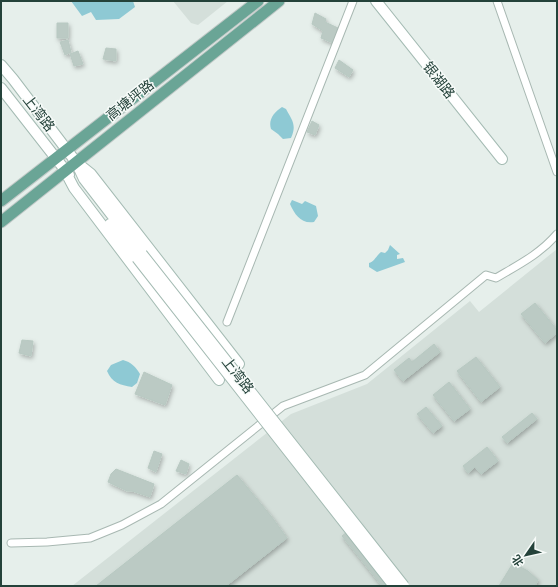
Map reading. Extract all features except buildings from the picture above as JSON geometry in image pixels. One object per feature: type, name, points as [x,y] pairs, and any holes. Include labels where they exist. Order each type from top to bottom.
[{"type":"main road","name":"高塘坪路","points":[[1,201],[258,1]]},
{"type":"main road","name":"高塘坪路","points":[[1,222],[279,1]]},
{"type":"main road","name":"银湖路","points":[[376,1],[503,158],[382,1]]},
{"type":"main road","name":"上湾路","points":[[1,66],[13,79],[67,149],[76,162],[84,179],[140,256],[394,586]]},
{"type":"main road","name":"上湾路","points":[[1,88],[65,171],[140,256],[404,586]]},
{"type":"main road","name":"上湾路","points":[[76,162],[91,174],[239,364]]},
{"type":"main road","name":"上湾路","points":[[65,171],[74,188],[219,380]]},
{"type":"street","points":[[228,322],[353,1]]},
{"type":"street","points":[[498,1],[557,172]]},
{"type":"street","points":[[11,543],[47,542],[90,538],[122,525],[150,511],[161,504],[284,406],[365,375],[486,275],[496,278],[526,261],[549,243],[557,234]]},
{"type":"shaded area","points":[[173,1],[228,1],[198,25],[191,23]]},
{"type":"shaded area","points":[[557,249],[557,586],[72,586],[291,414],[367,384],[470,301],[479,312]]},
{"type":"water","points":[[71,1],[133,1],[135,7],[119,19],[96,20],[91,12],[82,16]]},
{"type":"water","points":[[282,107],[286,109],[294,126],[291,138],[283,139],[271,129],[270,126],[272,116]]},
{"type":"water","points":[[292,200],[302,204],[305,201],[316,206],[318,216],[314,222],[305,222],[299,218],[290,204]]},
{"type":"water","points":[[390,245],[400,254],[397,255],[397,259],[403,258],[405,262],[377,272],[369,267],[369,263],[381,252],[385,253]]},
{"type":"water","points":[[123,360],[133,365],[140,374],[137,383],[132,387],[117,383],[111,378],[107,371],[111,365]]}]
